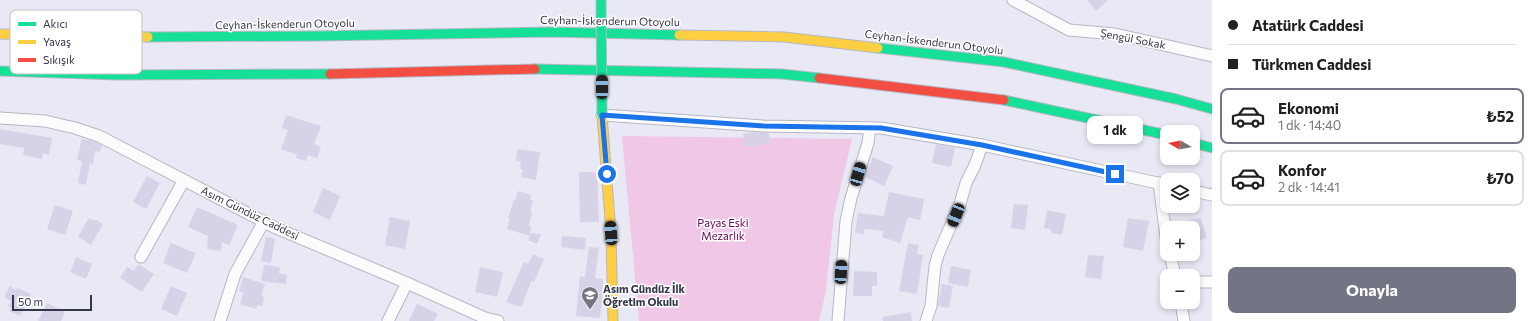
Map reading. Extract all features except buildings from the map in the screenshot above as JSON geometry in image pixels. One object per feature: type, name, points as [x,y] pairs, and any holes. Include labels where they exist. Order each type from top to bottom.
[{"type":"main road","points":[[602,0],[602,115],[611,233],[613,321]]},
{"type":"main road","name":"Ceyhan-İskenderun Otoyolu","points":[[142,37],[327,36],[551,32],[784,37],[1004,62],[1176,99],[1212,109]]},
{"type":"main road","name":"Ceyhan-İskenderun Otoyolu","points":[[0,34],[10,34]]},
{"type":"main road","points":[[94,74],[328,73],[551,69],[782,74],[998,99],[1160,134]]},
{"type":"main road","points":[[0,71],[10,71]]},
{"type":"main road","points":[[1200,145],[1212,148]]},
{"type":"street","name":"Şengül Sokak","points":[[1013,0],[1069,30],[1115,34],[1212,56]]},
{"type":"street","points":[[602,115],[764,126],[881,128],[982,145],[1160,183]]},
{"type":"street","name":"Asım Gündüz Caddesi","points":[[0,118],[45,121],[75,128],[98,136],[264,221],[407,283],[485,320],[498,321]]},
{"type":"street","points":[[838,321],[846,221],[851,198],[868,143],[870,128]]},
{"type":"street","points":[[926,321],[931,306],[935,266],[938,255],[960,204],[966,183],[975,165],[982,145]]},
{"type":"street","points":[[141,257],[184,180]]},
{"type":"street","points":[[1200,192],[1212,195]]},
{"type":"street","points":[[220,321],[235,274],[264,221]]},
{"type":"street","points":[[1200,282],[1212,282]]},
{"type":"street","points":[[388,321],[407,283]]},
{"type":"street","points":[[1182,309],[1184,321]]},
{"type":"green space","name":"Payas Eski Mezarlık","points":[[622,136],[852,139],[834,215],[826,291],[819,321],[639,321]]},
{"type":"traffic: fast","points":[[601,0],[602,115]]},
{"type":"traffic: fast","points":[[148,37],[551,32],[679,35]]},
{"type":"traffic: fast","points":[[878,48],[1004,62],[1176,99],[1212,109]]},
{"type":"traffic: fast","points":[[535,69],[782,74],[819,78]]},
{"type":"traffic: fast","points":[[0,71],[10,71]]},
{"type":"traffic: fast","points":[[88,74],[330,74]]},
{"type":"traffic: fast","points":[[1004,100],[1160,133]]},
{"type":"traffic: fast","points":[[1200,145],[1212,148]]},
{"type":"traffic: slow","points":[[0,34],[10,34]]},
{"type":"traffic: slow","points":[[679,35],[784,37],[878,48]]},
{"type":"traffic: slow","points":[[142,37],[148,37]]},
{"type":"traffic: slow","points":[[602,115],[611,233],[613,321]]},
{"type":"traffic: jam","points":[[330,74],[535,69]]},
{"type":"traffic: jam","points":[[819,78],[1004,100]]},
{"type":"place","name":"Asım Gündüz İlk Öğretim Okulu","points":[[590,310]]},
{"type":"route","points":[[607,174],[602,115],[764,126],[881,128],[982,145],[1115,174]]}]
